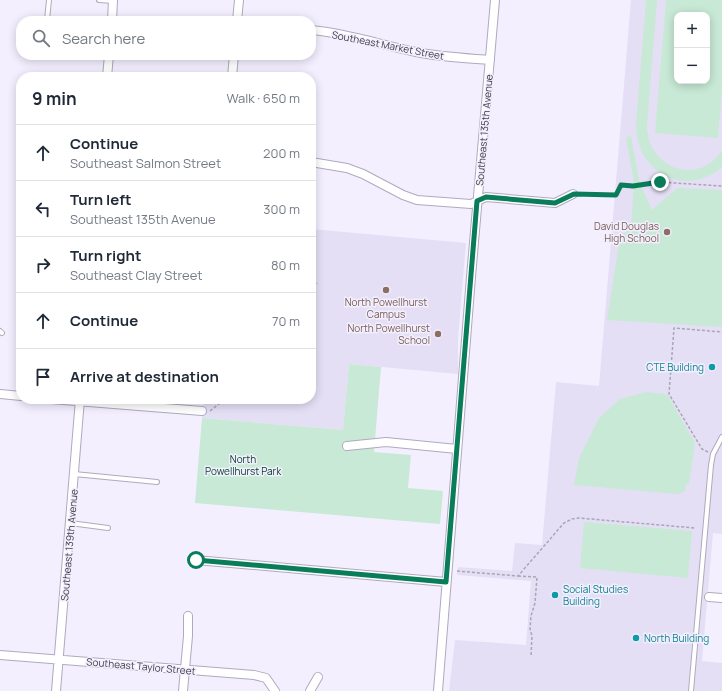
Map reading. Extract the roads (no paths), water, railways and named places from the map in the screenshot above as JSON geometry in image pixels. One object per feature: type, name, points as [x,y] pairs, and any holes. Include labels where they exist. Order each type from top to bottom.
[{"type":"street","points":[[237,16],[239,0]]},
{"type":"street","name":"Southeast 135th Avenue","points":[[438,691],[477,201],[495,0]]},
{"type":"street","points":[[112,16],[113,1]]},
{"type":"street","name":"Southeast Market Street","points":[[316,31],[350,36],[415,52],[439,56],[490,60]]},
{"type":"street","points":[[107,72],[109,60]]},
{"type":"street","points":[[232,72],[234,60]]},
{"type":"street","points":[[316,163],[347,168],[363,174],[403,195],[417,200],[471,204],[486,197],[555,203],[574,194]]},
{"type":"street","points":[[0,394],[16,396]]},
{"type":"street","name":"Southeast 139th Avenue","points":[[56,691],[80,404]]},
{"type":"street","points":[[124,404],[202,411]]},
{"type":"street","points":[[347,446],[386,442],[457,449]]},
{"type":"street","points":[[196,560],[446,582]]},
{"type":"street","points":[[710,597],[722,598]]},
{"type":"street","points":[[183,691],[186,669],[188,616]]},
{"type":"street","name":"Southeast Taylor Street","points":[[0,655],[260,676],[266,678],[275,691]]},
{"type":"street","points":[[310,691],[318,677]]},
{"type":"lane","points":[[47,16],[49,0]]},
{"type":"lane","points":[[99,0],[113,1]]},
{"type":"lane","points":[[692,691],[711,465],[714,454],[722,437]]},
{"type":"lane","points":[[74,474],[157,482]]},
{"type":"lane","points":[[70,523],[108,528]]},
{"type":"place","name":"David Douglas High School","points":[[667,232]]},
{"type":"place","name":"North Powellhurst Campus","points":[[386,290]]},
{"type":"place","name":"North Powellhurst School","points":[[438,334]]},
{"type":"place","name":"CTE Building","points":[[712,367]]},
{"type":"place","name":"Social Studies Building","points":[[555,595]]},
{"type":"place","name":"North Building","points":[[636,638]]},
{"type":"park label","name":"North Powellhurst Park","points":[[243,464]]}]
